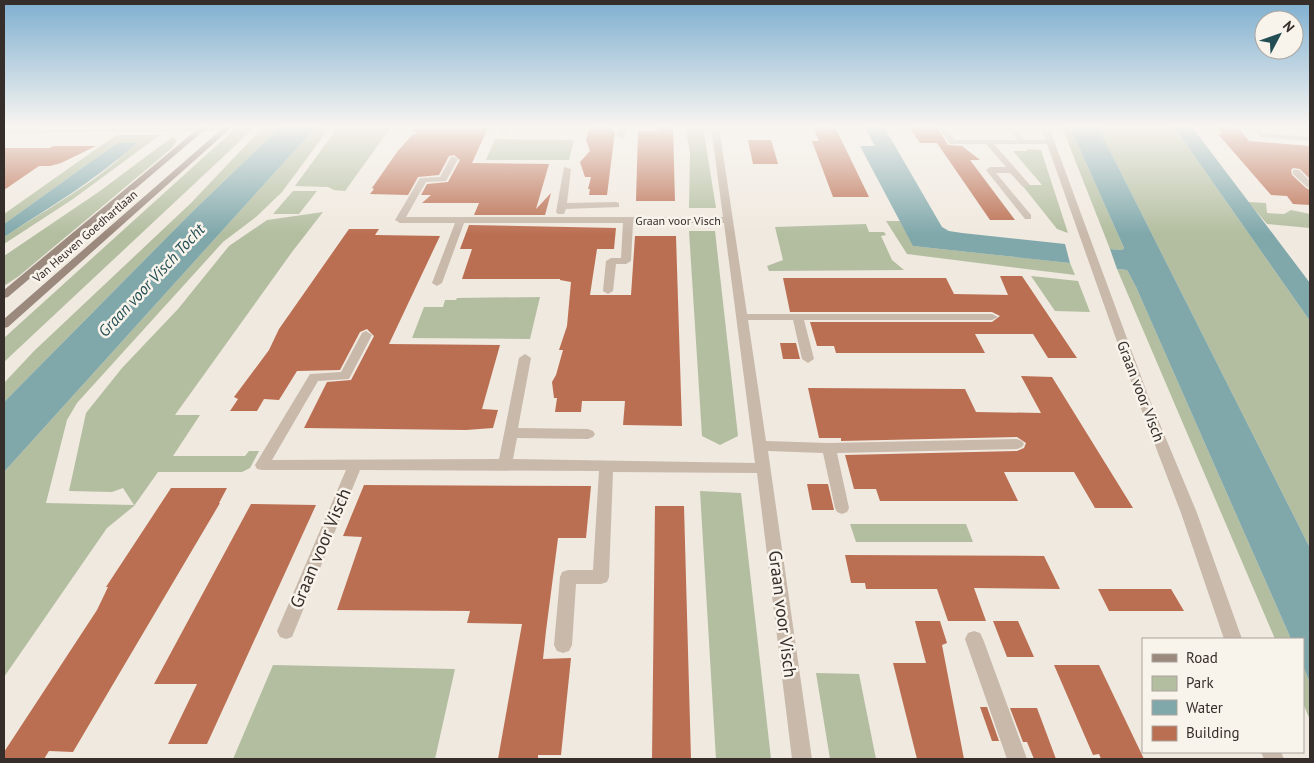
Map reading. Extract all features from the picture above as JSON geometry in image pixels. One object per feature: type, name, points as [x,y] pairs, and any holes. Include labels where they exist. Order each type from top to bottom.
[{"type":"main road","name":"Van Heuven Goedhartlaan","points":[[4,295],[163,163]]},
{"type":"main road","name":"Van Heuven Goedhartlaan","points":[[4,325],[189,163]]},
{"type":"street","name":"Graan voor Visch","points":[[452,163],[443,179],[423,180],[400,220],[729,220]]},
{"type":"street","name":"Graan voor Visch","points":[[720,163],[740,317],[764,468],[802,759]]},
{"type":"street","points":[[1006,163],[1026,185]]},
{"type":"street","name":"Graan voor Visch","points":[[1057,163],[1142,398],[1189,513],[1233,638]]},
{"type":"street","points":[[560,219],[568,169]]},
{"type":"street","points":[[1013,170],[990,170],[1028,217]]},
{"type":"street","points":[[1296,172],[1310,186]]},
{"type":"street","name":"Graan voor Visch","points":[[562,206],[616,205]]},
{"type":"street","points":[[437,283],[461,219]]},
{"type":"street","name":"Graan voor Visch","points":[[608,290],[611,261],[626,261],[628,220]]},
{"type":"street","points":[[740,317],[992,317]]},
{"type":"street","points":[[798,318],[808,359]]},
{"type":"street","name":"Graan voor Visch","points":[[366,334],[345,376],[314,377],[262,465],[505,464],[764,468]]},
{"type":"street","points":[[505,464],[525,358]]},
{"type":"street","points":[[510,434],[588,434]]},
{"type":"street","points":[[760,446],[829,448],[1017,444]]},
{"type":"street","points":[[829,448],[842,508]]},
{"type":"street","name":"Graan voor Visch","points":[[286,631],[355,465]]},
{"type":"street","points":[[563,646],[568,577],[601,577],[606,466]]},
{"type":"street","points":[[974,639],[1017,759]]},
{"type":"green space","points":[[77,163],[90,163],[4,224],[4,214]]},
{"type":"green space","points":[[115,163],[122,163],[73,199],[4,244],[4,237],[73,194]]},
{"type":"green space","points":[[138,163],[155,163],[19,276],[4,286],[4,256],[100,191]]},
{"type":"green space","points":[[198,163],[217,163],[4,362],[4,338]]},
{"type":"green space","points":[[229,163],[243,163],[4,402],[4,383],[34,351],[191,203]]},
{"type":"green space","points":[[284,163],[304,163],[282,192],[256,217],[223,242],[77,403],[67,420],[46,503],[134,505],[123,488],[112,492],[69,491],[86,413],[122,368],[178,309],[229,246],[267,220],[323,212],[175,415],[200,415],[173,456],[245,456],[249,451],[259,451],[250,468],[242,472],[158,472],[134,506],[107,528],[4,677],[4,472]]},
{"type":"green space","points":[[312,163],[365,163],[345,191],[334,190],[328,187],[295,186]]},
{"type":"green space","points":[[690,163],[709,163],[716,208],[689,208]]},
{"type":"green space","points":[[1023,163],[1045,163],[1068,233],[1057,229],[1022,185],[1042,185]]},
{"type":"green space","points":[[1076,163],[1086,163],[1124,248],[1122,250],[1110,249]]},
{"type":"green space","points":[[1116,163],[1199,163],[1310,321],[1310,548]]},
{"type":"green space","points":[[293,191],[317,191],[299,214],[273,214]]},
{"type":"green space","points":[[1248,202],[1266,203],[1267,213],[1284,214],[1291,210],[1310,214],[1310,228],[1267,224]]},
{"type":"green space","points":[[886,221],[900,221],[914,246],[1070,263],[1075,275],[907,254]]},
{"type":"green space","points":[[866,224],[869,232],[884,232],[886,235],[881,236],[892,260],[904,270],[769,271],[767,266],[783,260],[775,227]]},
{"type":"green space","points":[[689,231],[715,231],[738,436],[720,445],[702,436]]},
{"type":"green space","points":[[1117,269],[1127,270],[1136,287],[1291,638],[1275,638]]},
{"type":"green space","points":[[1031,276],[1078,281],[1090,312],[1055,311]]},
{"type":"green space","points":[[540,297],[530,339],[412,338],[424,307],[443,307],[445,300],[456,300],[457,298]]},
{"type":"green space","points":[[700,491],[741,493],[771,759],[716,759]]},
{"type":"green space","points":[[850,524],[966,524],[973,542],[856,542]]},
{"type":"green space","points":[[273,665],[455,669],[435,759],[233,759]]},
{"type":"green space","points":[[1304,668],[1310,683],[1310,720],[1304,705]]},
{"type":"green space","points":[[816,673],[859,674],[876,759],[830,759]]},
{"type":"water","points":[[90,163],[113,163],[89,181],[4,237],[4,224]]},
{"type":"water","name":"Graan voor Visch Tocht","points":[[243,163],[284,163],[4,472],[4,402]]},
{"type":"water","points":[[869,163],[905,163],[942,227],[949,231],[1065,244],[1070,263],[913,246]]},
{"type":"water","points":[[1086,163],[1116,163],[1310,548],[1310,683],[1304,668],[1304,638],[1291,638],[1136,287],[1127,270],[1117,269],[1110,249],[1122,250],[1124,248]]},
{"type":"water","points":[[1199,163],[1219,163],[1310,283],[1310,321]]},
{"type":"building","points":[[4,163],[62,163],[50,166],[39,166],[4,190]]},
{"type":"building","points":[[390,163],[446,163],[439,175],[418,177],[408,195],[370,194],[374,189],[372,188]]},
{"type":"building","points":[[459,163],[549,164],[536,209],[551,193],[545,215],[474,215],[479,203],[422,203],[431,195],[421,195],[427,184],[448,182]]},
{"type":"building","points":[[580,163],[611,163],[607,195],[589,195],[590,189],[588,189],[591,177],[585,177]]},
{"type":"building","points":[[637,163],[674,163],[675,201],[636,201]]},
{"type":"building","points":[[753,163],[778,164],[753,164]]},
{"type":"building","points":[[820,163],[852,163],[869,197],[833,197]]},
{"type":"building","points":[[950,163],[972,163],[1015,220],[990,220]]},
{"type":"building","points":[[1243,163],[1310,163],[1310,179],[1300,169],[1293,168],[1291,170],[1292,175],[1310,190],[1310,205],[1293,204],[1287,196],[1271,195]]},
{"type":"building","points":[[469,225],[616,228],[614,249],[597,249],[590,295],[631,295],[635,236],[676,236],[682,426],[623,425],[625,401],[582,401],[581,412],[555,412],[557,398],[554,398],[552,382],[556,375],[563,350],[559,350],[567,326],[571,282],[560,279],[462,279],[472,249],[460,249]]},
{"type":"building","points":[[349,229],[379,229],[375,235],[440,236],[389,344],[500,345],[482,409],[498,410],[493,428],[466,430],[304,428],[327,382],[351,380],[374,336],[367,329],[360,332],[340,370],[297,371],[279,400],[264,399],[257,411],[230,411],[238,399],[234,397],[269,350],[279,329]]},
{"type":"building","points":[[1000,276],[1022,276],[1077,358],[1048,358],[1033,334],[975,334],[985,353],[836,353],[834,346],[817,346],[810,322],[992,322],[1000,316],[992,312],[790,312],[783,278],[946,278],[954,294],[1008,295]]},
{"type":"building","points":[[780,343],[796,343],[800,359],[783,359]]},
{"type":"building","points":[[1021,376],[1052,377],[1133,508],[1095,508],[1074,472],[1004,472],[1018,501],[880,501],[876,489],[854,489],[845,455],[1017,451],[1024,448],[1026,443],[1017,437],[841,441],[841,438],[819,438],[808,388],[965,389],[976,412],[1041,413]]},
{"type":"building","points":[[807,484],[828,484],[834,510],[812,510]]},
{"type":"building","points":[[364,485],[591,486],[586,538],[558,538],[546,631],[543,659],[571,658],[561,755],[538,755],[538,759],[498,759],[522,624],[467,623],[470,611],[337,610],[362,537],[343,536]]},
{"type":"building","points":[[171,488],[227,488],[220,503],[73,752],[49,751],[44,759],[4,759],[4,752],[97,610],[108,587],[106,587]]},
{"type":"building","points":[[251,504],[316,505],[207,744],[168,744],[197,684],[154,684]]},
{"type":"building","points":[[655,506],[684,506],[691,759],[652,759]]},
{"type":"building","points":[[845,555],[1044,556],[1060,589],[974,588],[986,621],[948,621],[937,589],[866,589],[865,583],[851,583]]},
{"type":"building","points":[[1098,589],[1171,589],[1184,611],[1109,611]]},
{"type":"building","points":[[915,621],[940,621],[947,643],[942,645],[964,759],[917,759],[893,663],[926,663]]},
{"type":"building","points":[[993,621],[1018,621],[1034,657],[1007,657]]},
{"type":"building","points":[[1054,665],[1099,665],[1144,759],[1101,759],[1099,754],[1093,755]]},
{"type":"building","points":[[980,707],[987,707],[999,741],[992,741]]},
{"type":"building","points":[[1010,708],[1037,708],[1056,759],[1034,759],[1027,742],[1023,742]]}]
